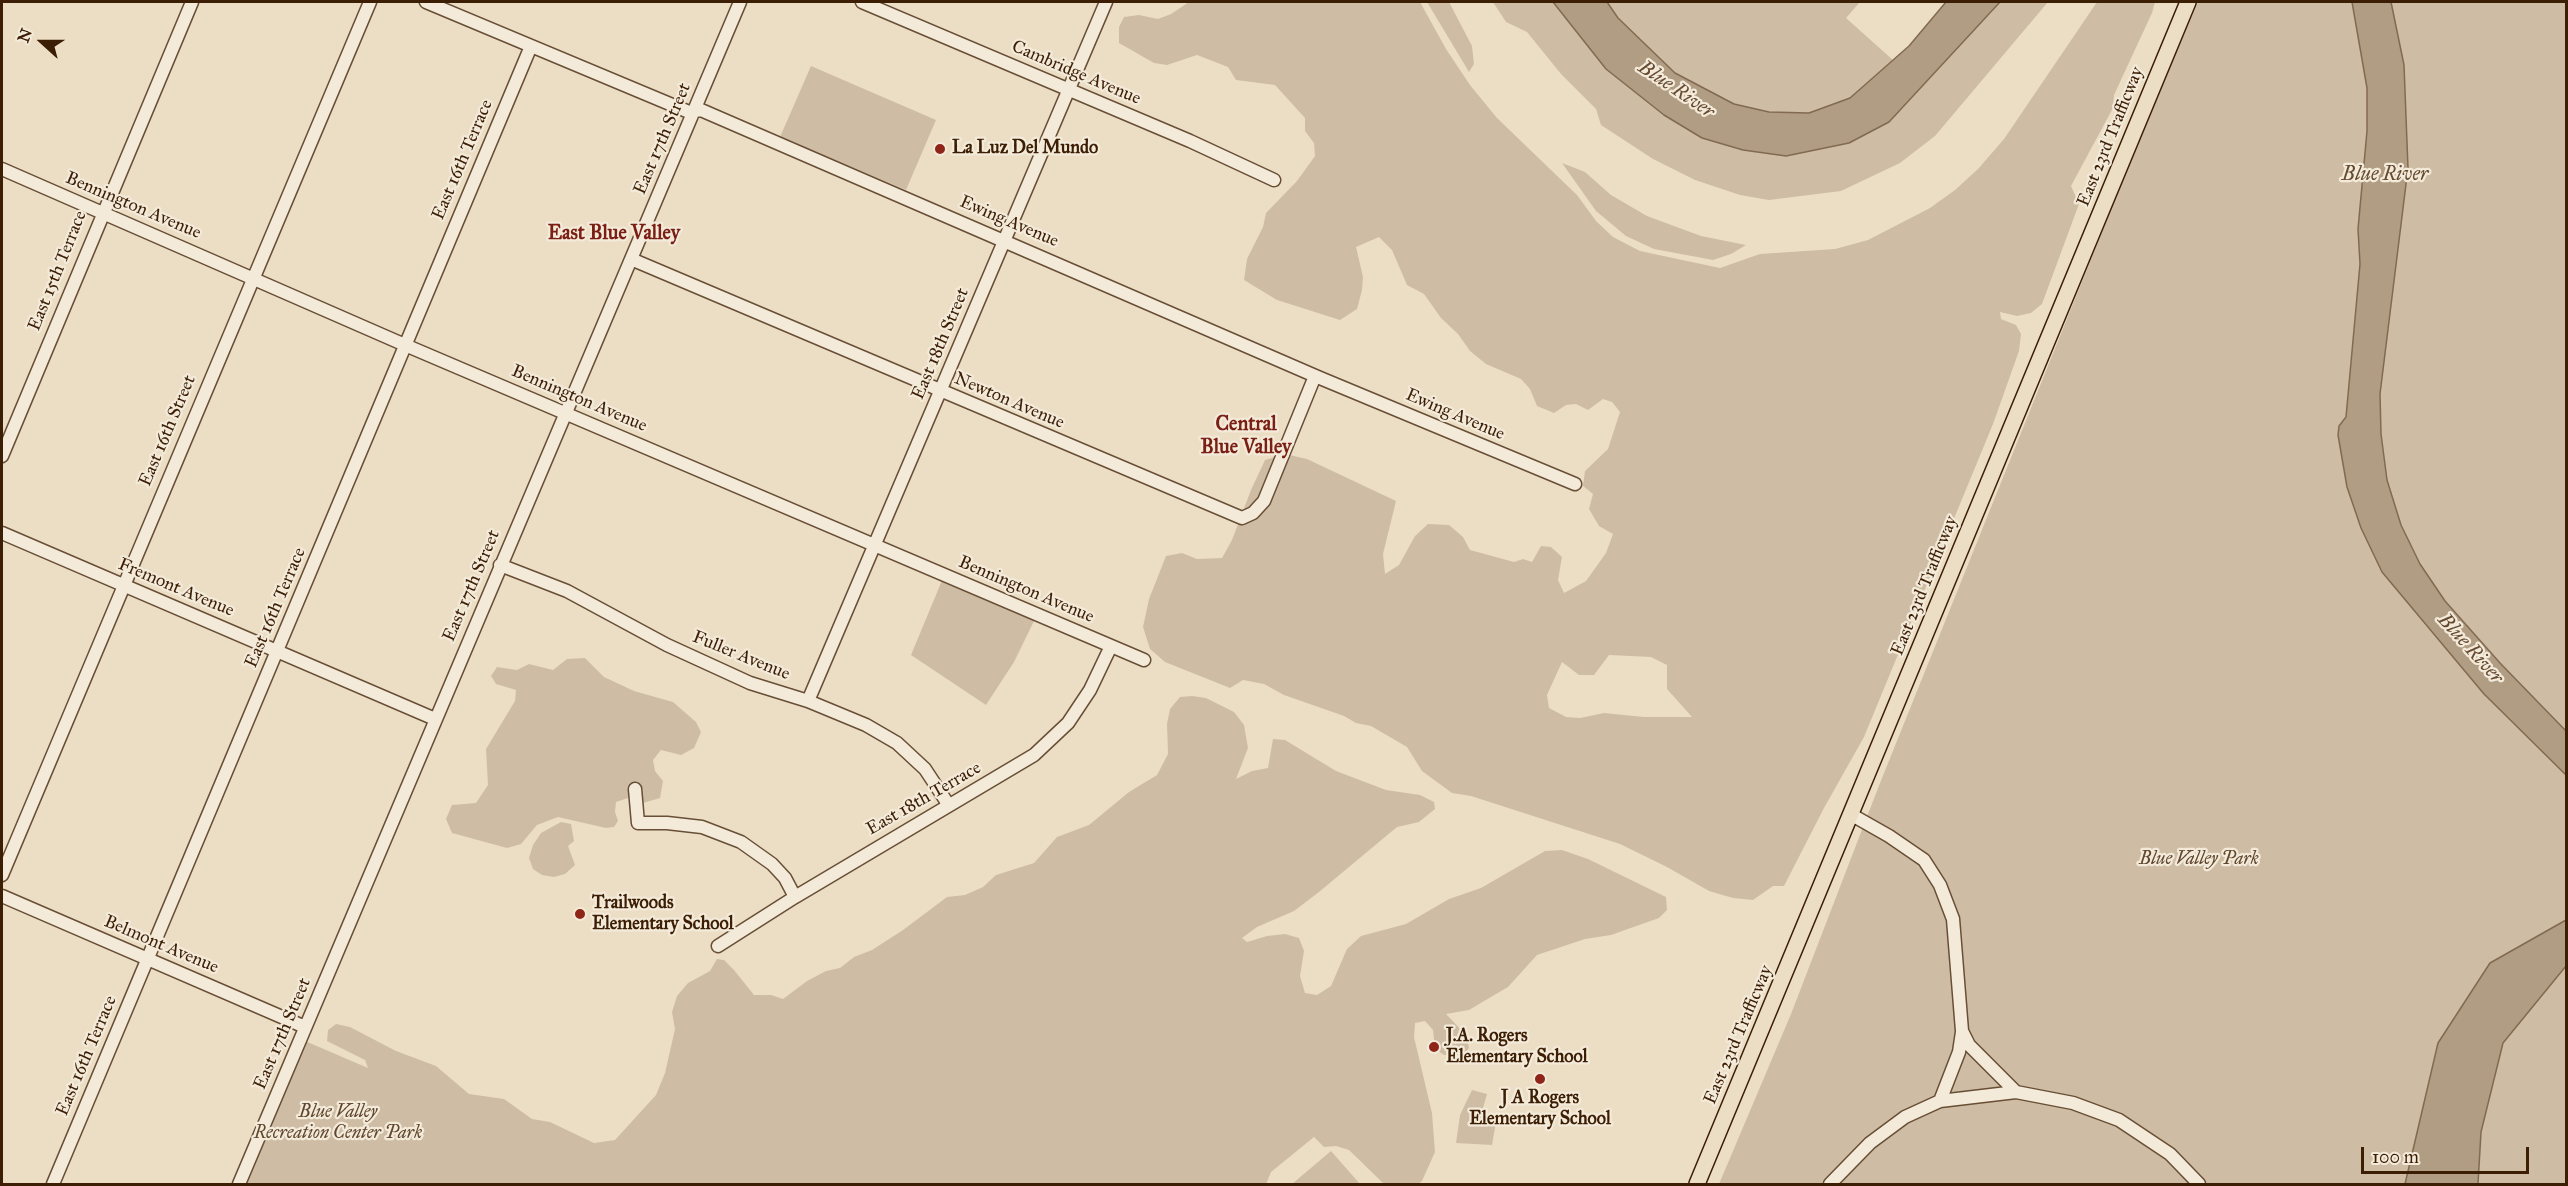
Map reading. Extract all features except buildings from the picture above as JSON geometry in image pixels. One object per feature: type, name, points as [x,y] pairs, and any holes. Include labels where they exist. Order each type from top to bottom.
[{"type":"main road","name":"East 23rd Trafficway","points":[[1697,1185],[2188,2]]},
{"type":"street","name":"East 15th Terrace","points":[[2,456],[102,212],[192,2]]},
{"type":"street","name":"East 16th Street","points":[[2,875],[252,277],[370,2]]},
{"type":"street","name":"Ewing Avenue","points":[[426,2],[689,112],[701,110],[1315,376],[1575,484]]},
{"type":"street","name":"East 17th Street","points":[[239,1185],[740,2]]},
{"type":"street","name":"Cambridge Avenue","points":[[862,2],[1069,89],[1274,180]]},
{"type":"street","name":"East 18th Street","points":[[808,701],[1106,2]]},
{"type":"street","name":"East 16th Terrace","points":[[53,1185],[531,46]]},
{"type":"street","name":"Bennington Avenue","points":[[2,169],[405,345],[1144,660]]},
{"type":"street","name":"Newton Avenue","points":[[631,260],[1242,518],[1253,513],[1264,501],[1315,376]]},
{"type":"street","name":"Fremont Avenue","points":[[2,533],[435,719]]},
{"type":"street","name":"Fuller Avenue","points":[[500,565],[567,591],[667,645],[750,683],[808,701],[866,725],[897,743],[925,769],[948,804]]},
{"type":"street","name":"East 18th Terrace","points":[[718,946],[948,804],[1034,755],[1068,723],[1090,690],[1111,646]]},
{"type":"street","points":[[635,789],[638,824],[667,823],[702,827],[741,842],[772,864],[785,878],[795,897]]},
{"type":"street","points":[[1852,815],[1890,836],[1924,860],[1940,885],[1953,919],[1962,1031],[1959,1052],[1940,1101]]},
{"type":"street","name":"Belmont Avenue","points":[[2,897],[305,1028]]},
{"type":"street","points":[[1962,1031],[1969,1045],[2016,1092]]},
{"type":"street","points":[[1830,1185],[1870,1143],[1905,1118],[1940,1101],[2016,1092],[2073,1103],[2119,1120],[2170,1154],[2199,1185]]},
{"type":"green space","points":[[1189,2],[1420,2],[1446,49],[1470,85],[1497,118],[1577,195],[1596,221],[1613,237],[1640,251],[1720,268],[1760,254],[1835,249],[1868,240],[1930,208],[1978,169],[2004,139],[2097,2],[2155,2],[2114,95],[2113,108],[2071,186],[2079,204],[2042,304],[2031,313],[2017,316],[2000,312],[2001,319],[2016,325],[2021,334],[2019,351],[1993,424],[1864,737],[1784,886],[1773,886],[1753,900],[1733,898],[1709,891],[1620,844],[1471,796],[1452,793],[1422,771],[1407,747],[1371,726],[1356,723],[1344,716],[1284,695],[1264,684],[1243,680],[1230,688],[1165,662],[1150,649],[1143,627],[1149,599],[1166,556],[1182,553],[1197,559],[1222,558],[1232,540],[1265,460],[1285,454],[1307,459],[1396,501],[1383,554],[1385,574],[1399,565],[1415,536],[1428,524],[1449,525],[1463,537],[1470,550],[1514,562],[1523,559],[1532,562],[1541,546],[1551,547],[1562,557],[1558,580],[1564,593],[1586,581],[1606,553],[1613,534],[1599,526],[1589,509],[1593,494],[1583,486],[1585,471],[1608,449],[1620,412],[1612,402],[1603,399],[1588,410],[1576,404],[1566,405],[1554,413],[1537,406],[1530,389],[1521,379],[1486,364],[1470,351],[1458,334],[1441,318],[1424,294],[1407,285],[1392,250],[1379,237],[1356,247],[1363,277],[1362,290],[1357,309],[1340,320],[1277,300],[1244,280],[1247,259],[1263,227],[1266,213],[1297,181],[1315,156],[1314,143],[1305,131],[1305,118],[1275,85],[1236,80],[1228,67],[1197,55],[1167,65],[1154,63],[1119,43],[1119,27],[1124,17],[1139,15],[1158,19],[1171,14]],"holes":[[[1609,655],[1651,657],[1667,665],[1667,689],[1692,717],[1644,717],[1604,713],[1580,718],[1566,717],[1549,708],[1547,695],[1562,662],[1579,675],[1594,675]]]},
{"type":"green space","points":[[1427,2],[1449,2],[1472,46],[1474,64],[1469,72]]},
{"type":"green space","points":[[1493,2],[1553,2],[1606,69],[1786,156],[1815,149],[1988,16],[2000,2],[2048,2],[1935,136],[1900,163],[1841,191],[1769,200],[1740,195],[1695,180],[1653,159],[1601,125],[1596,109],[1561,74],[1527,32],[1506,22]]},
{"type":"green space","points":[[1607,2],[1860,2],[1846,18],[1893,60],[1850,98],[1809,113],[1769,112],[1734,104],[1675,73],[1618,18]]},
{"type":"green space","name":"Blue Valley Park","points":[[2198,2],[2352,2],[2367,88],[2367,131],[2358,229],[2360,264],[2346,417],[2339,426],[2338,435],[2347,487],[2566,775],[2566,1184],[1719,1184],[1791,1014],[1880,783],[2147,120]]},
{"type":"green space","points":[[2391,2],[2566,2],[2566,731],[2500,663],[2445,601],[2420,564],[2401,525],[2387,480],[2381,434],[2380,394]]},
{"type":"green space","points":[[811,66],[936,120],[906,190],[780,137]]},
{"type":"green space","points":[[1562,163],[1585,172],[1611,195],[1647,216],[1701,236],[1746,245],[1731,254],[1713,260],[1654,249],[1626,236],[1596,211]]},
{"type":"green space","points":[[943,578],[1036,617],[1014,662],[986,705],[911,655]]},
{"type":"green space","points":[[585,658],[604,677],[634,691],[673,702],[696,722],[701,732],[694,748],[681,755],[661,750],[653,760],[655,771],[663,781],[660,798],[643,803],[628,798],[616,802],[615,812],[618,821],[614,827],[606,828],[558,817],[537,825],[521,844],[507,848],[452,833],[446,819],[452,805],[476,803],[488,785],[486,749],[515,701],[516,690],[496,684],[491,676],[497,667],[517,670],[529,664],[553,670],[567,659]]},
{"type":"green space","name":"Blue Valley Recreation Center Park","points":[[1180,697],[1206,698],[1234,712],[1244,725],[1248,748],[1236,779],[1252,771],[1268,768],[1273,739],[1285,740],[1336,771],[1386,790],[1420,795],[1434,802],[1435,809],[1419,822],[1397,827],[1294,911],[1257,927],[1242,938],[1247,942],[1285,934],[1299,938],[1304,951],[1300,976],[1305,993],[1317,995],[1331,986],[1347,949],[1361,936],[1406,924],[1449,899],[1481,888],[1545,851],[1562,850],[1588,859],[1666,897],[1667,910],[1659,918],[1611,935],[1585,939],[1537,955],[1508,987],[1469,1010],[1446,1014],[1466,1035],[1469,1048],[1463,1055],[1444,1055],[1435,1049],[1433,1030],[1425,1021],[1415,1023],[1414,1037],[1432,1113],[1435,1152],[1422,1181],[1418,1184],[1384,1184],[1349,1150],[1336,1146],[1324,1147],[1314,1137],[1271,1172],[1266,1184],[245,1184],[305,1041],[368,1068],[365,1060],[327,1041],[328,1030],[336,1024],[350,1027],[396,1051],[436,1066],[469,1094],[504,1099],[532,1119],[550,1122],[594,1143],[615,1140],[656,1095],[665,1073],[675,1029],[672,1012],[677,996],[688,983],[710,971],[717,959],[724,960],[754,995],[771,995],[783,999],[807,981],[826,971],[840,968],[854,957],[872,950],[947,897],[965,895],[983,887],[996,875],[1034,863],[1057,837],[1089,825],[1129,792],[1157,775],[1168,754],[1167,724],[1170,709]]},
{"type":"green space","points":[[561,822],[571,824],[574,841],[568,846],[575,865],[565,874],[554,877],[542,875],[533,869],[529,858],[533,845],[541,833]]},
{"type":"green space","points":[[1472,1090],[1487,1094],[1481,1115],[1485,1120],[1496,1122],[1492,1145],[1456,1143],[1460,1115]]},
{"type":"green space","points":[[1331,1151],[1360,1184],[1292,1184]]},
{"type":"water","name":"Blue River","points":[[1553,2],[1607,2],[1618,18],[1675,73],[1734,104],[1769,112],[1809,113],[1850,98],[1909,46],[1946,2],[2000,2],[1889,122],[1849,143],[1786,156],[1743,150],[1702,138],[1664,115],[1606,69]]},
{"type":"water","name":"Blue River","points":[[2352,2],[2391,2],[2404,65],[2408,168],[2380,394],[2381,434],[2387,480],[2401,525],[2420,564],[2445,601],[2500,663],[2566,731],[2566,775],[2484,694],[2382,572],[2361,528],[2347,487],[2338,435],[2339,426],[2346,417],[2360,264],[2358,229],[2367,131],[2367,88]]},
{"type":"water","points":[[2566,920],[2566,966],[2503,1043],[2481,1132],[2478,1184],[2405,1184],[2438,1043],[2490,963]]},
{"type":"place","name":"La Luz Del Mundo","points":[[940,149]]},
{"type":"place","name":"Trailwoods Elementary School","points":[[580,914]]},
{"type":"place","name":"J.A. Rogers Elementary School","points":[[1434,1047]]},
{"type":"place","name":"J A Rogers Elementary School","points":[[1540,1079]]},
{"type":"district","name":"East Blue Valley","points":[[614,234]]},
{"type":"district","name":"Central Blue Valley","points":[[1246,436]]}]
